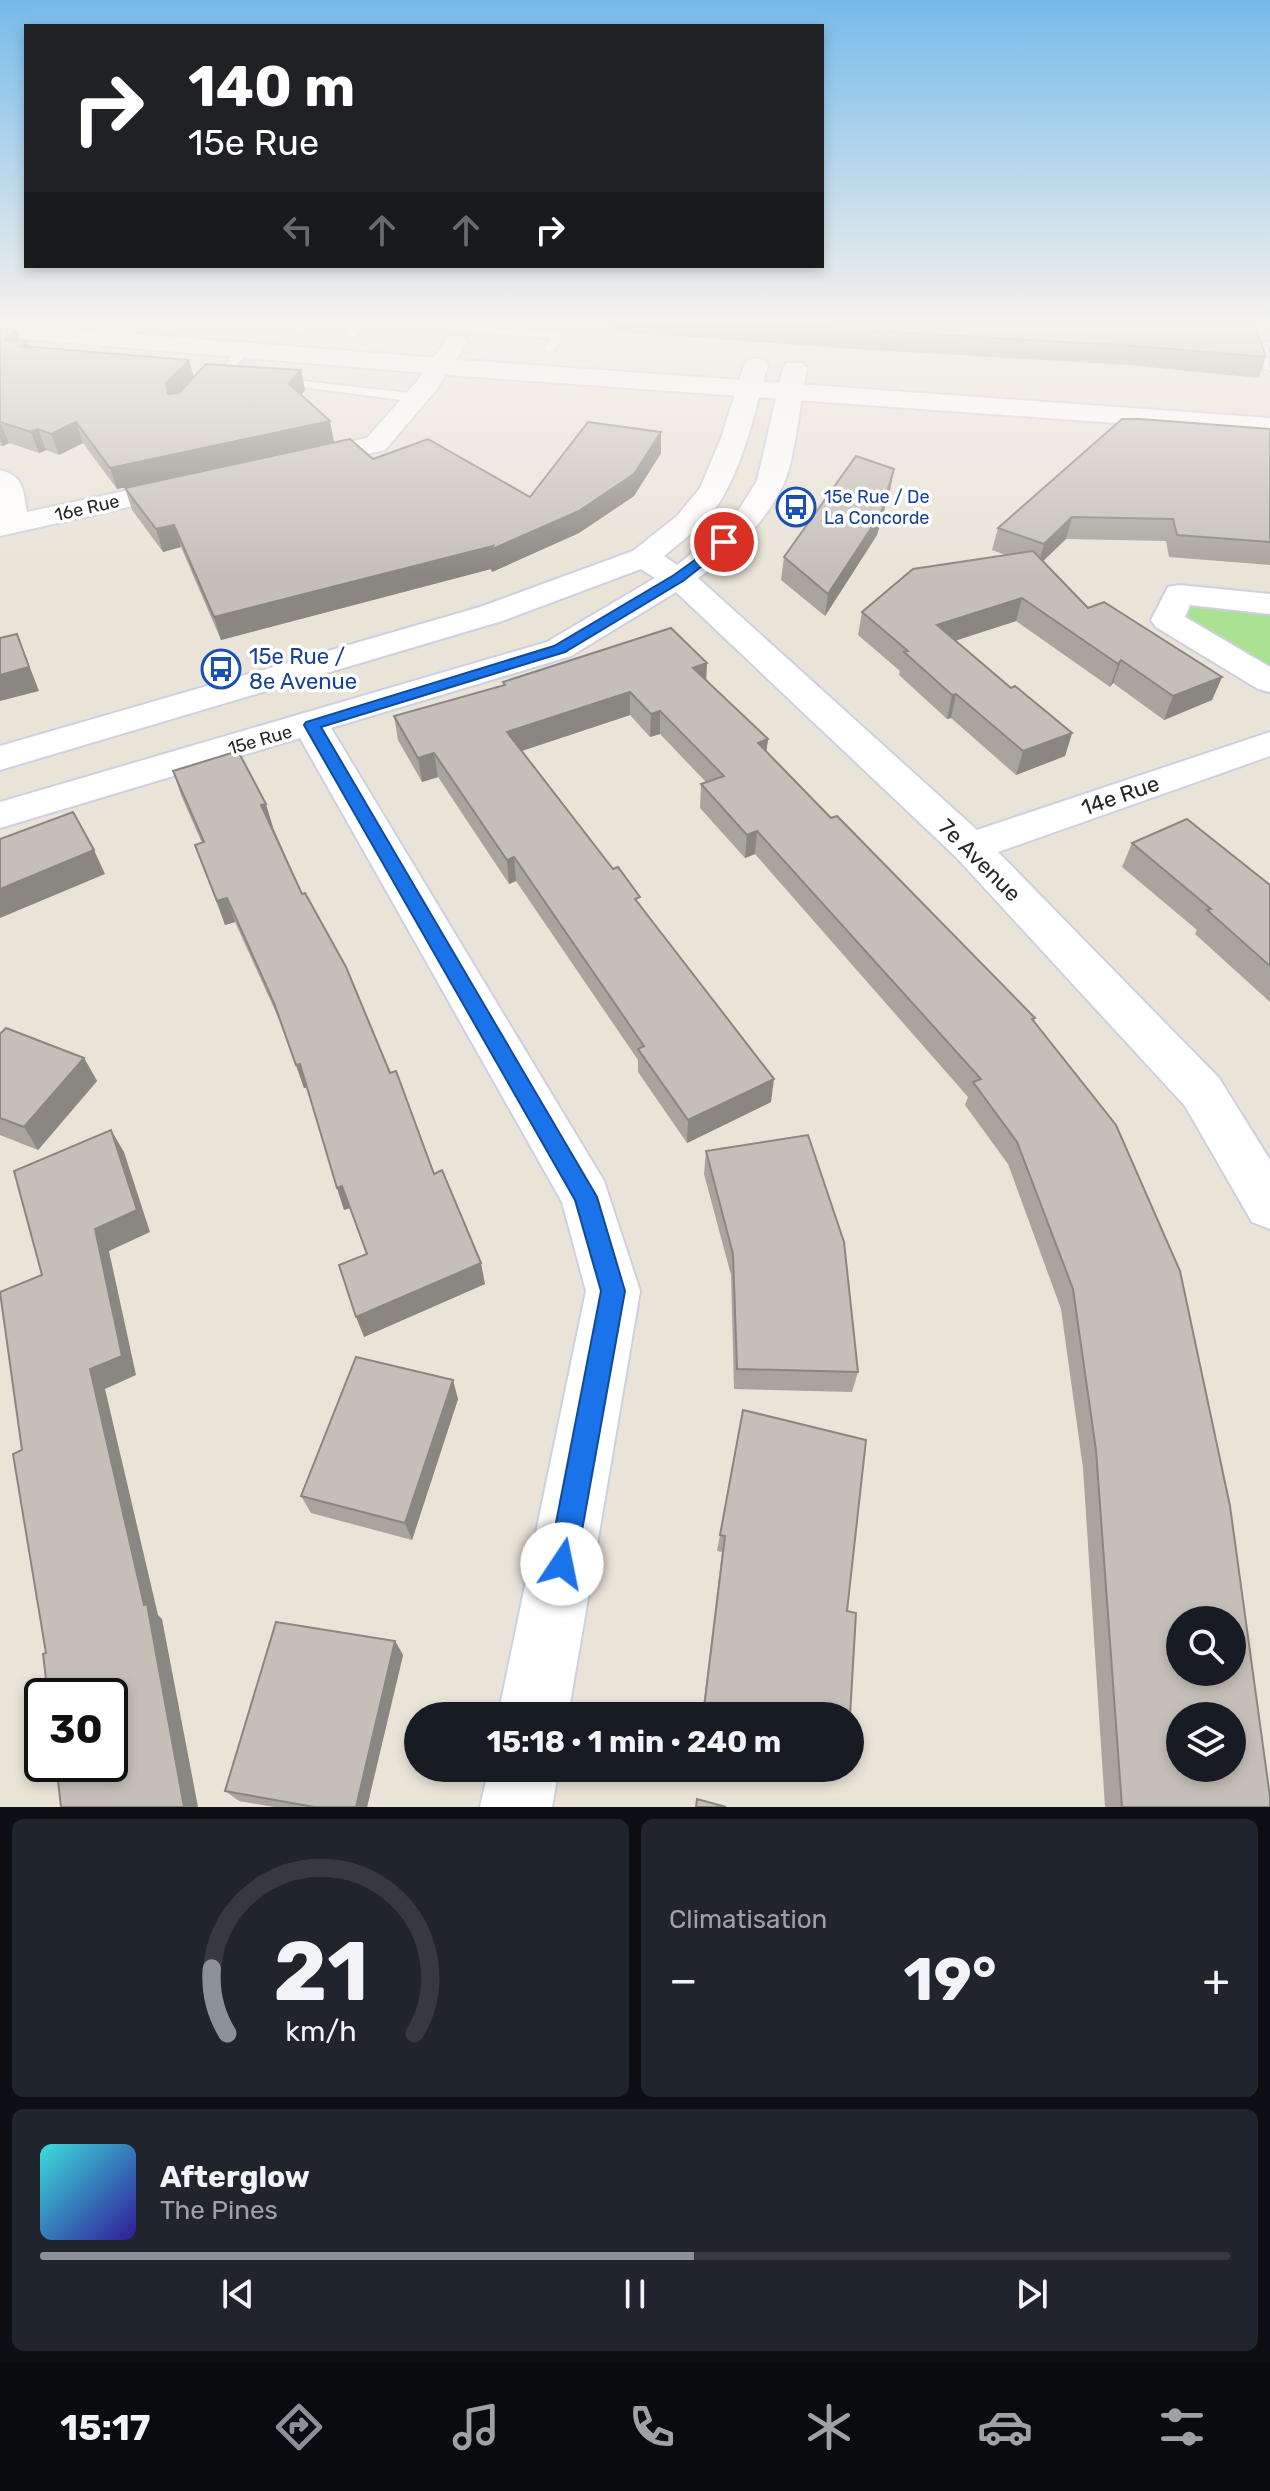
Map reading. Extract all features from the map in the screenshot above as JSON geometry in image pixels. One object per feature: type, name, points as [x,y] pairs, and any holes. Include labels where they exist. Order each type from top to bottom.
[{"type":"street","points":[[286,464],[376,444],[410,406]]},
{"type":"street","points":[[0,758],[491,614],[644,557],[687,522],[713,490],[736,406]]},
{"type":"street","name":"15e Rue","points":[[0,815],[559,649],[678,578],[730,536],[767,490],[787,406]]},
{"type":"street","points":[[1066,406],[1270,426]]},
{"type":"street","points":[[0,478],[7,481],[7,526]]},
{"type":"street","name":"16e Rue","points":[[7,526],[210,481]]},
{"type":"street","name":"7e Avenue","points":[[644,557],[698,592],[970,847],[1202,1092],[1270,1206]]},
{"type":"street","points":[[1270,604],[1179,594],[1167,620],[1270,682]]},
{"type":"street","points":[[311,725],[586,1197],[613,1291],[536,1702]]},
{"type":"street","name":"14e Rue","points":[[970,847],[1270,743]]},
{"type":"street","points":[[516,1807],[521,1782]]},
{"type":"green space","points":[[1179,594],[1270,604],[1270,682],[1167,620]]},
{"type":"building","points":[[0,406],[314,406],[330,421],[110,468],[76,422],[51,434],[38,429],[31,432],[0,422]]},
{"type":"building","points":[[1122,419],[1270,429],[1270,542],[1177,535],[1173,519],[1072,517],[1044,544],[998,528]]},
{"type":"building","points":[[588,422],[661,432],[634,474],[579,511],[490,550],[493,546],[214,617],[174,525],[156,529],[125,488],[350,439],[373,459],[428,439],[530,497]]},
{"type":"building","points":[[856,456],[894,469],[881,513],[828,594],[784,557]]},
{"type":"building","points":[[1033,551],[1088,608],[1104,602],[1222,677],[1173,696],[1121,660],[1118,664],[1022,598],[937,625],[1011,688],[1015,686],[1072,733],[1023,751],[956,694],[952,695],[904,652],[908,651],[862,612],[913,569]]},
{"type":"building","points":[[671,628],[707,663],[693,668],[768,739],[758,743],[831,818],[837,816],[1035,1018],[1032,1019],[1116,1125],[1180,1271],[1230,1506],[1244,1606],[1166,1606],[1166,1686],[1246,1686],[1246,1622],[1270,1807],[1122,1807],[1096,1450],[1073,1289],[1017,1142],[973,1082],[981,1079],[757,831],[747,835],[701,784],[724,776],[660,711],[651,714],[630,692],[507,732],[613,869],[618,867],[640,897],[635,899],[774,1079],[688,1120],[638,1049],[644,1046],[514,857],[507,860],[434,753],[418,758],[394,716],[505,685],[503,682]]},
{"type":"building","points":[[17,634],[29,667],[0,675],[0,638]]},
{"type":"building","points":[[238,751],[266,804],[261,805],[302,894],[305,893],[346,967],[390,1073],[396,1071],[434,1174],[442,1170],[481,1263],[356,1317],[339,1265],[367,1254],[342,1186],[337,1188],[300,1064],[296,1065],[274,1003],[227,898],[217,901],[195,845],[204,842],[173,771]]},
{"type":"building","points":[[73,812],[94,850],[0,889],[0,839]]},
{"type":"building","points":[[1187,819],[1270,885],[1270,966],[1207,910],[1211,909],[1132,843]]},
{"type":"building","points":[[6,1028],[84,1058],[24,1127],[0,1118],[0,1034]]},
{"type":"building","points":[[111,1130],[137,1210],[95,1229],[122,1356],[90,1369],[144,1605],[147,1604],[184,1807],[61,1807],[58,1782],[128,1782],[128,1678],[46,1678],[43,1654],[46,1653],[13,1454],[22,1450],[0,1292],[42,1275],[14,1171]]},
{"type":"building","points":[[808,1135],[844,1242],[858,1372],[737,1369],[733,1254],[706,1151]]},
{"type":"building","points":[[356,1357],[453,1380],[405,1523],[301,1496]]},
{"type":"building","points":[[743,1410],[866,1440],[847,1611],[856,1613],[851,1702],[705,1702],[725,1536],[720,1535]]},
{"type":"building","points":[[276,1622],[395,1641],[356,1807],[314,1807],[225,1791]]},
{"type":"building","points":[[697,1799],[726,1807],[696,1807]]},
{"type":"place","name":"15e Rue / De La Concorde","points":[[796,507]]},
{"type":"place","name":"15e Rue / 8e Avenue","points":[[221,669]]},
{"type":"route","points":[[562,1564],[613,1291],[586,1197],[311,725],[559,649],[678,578],[724,542]]}]
